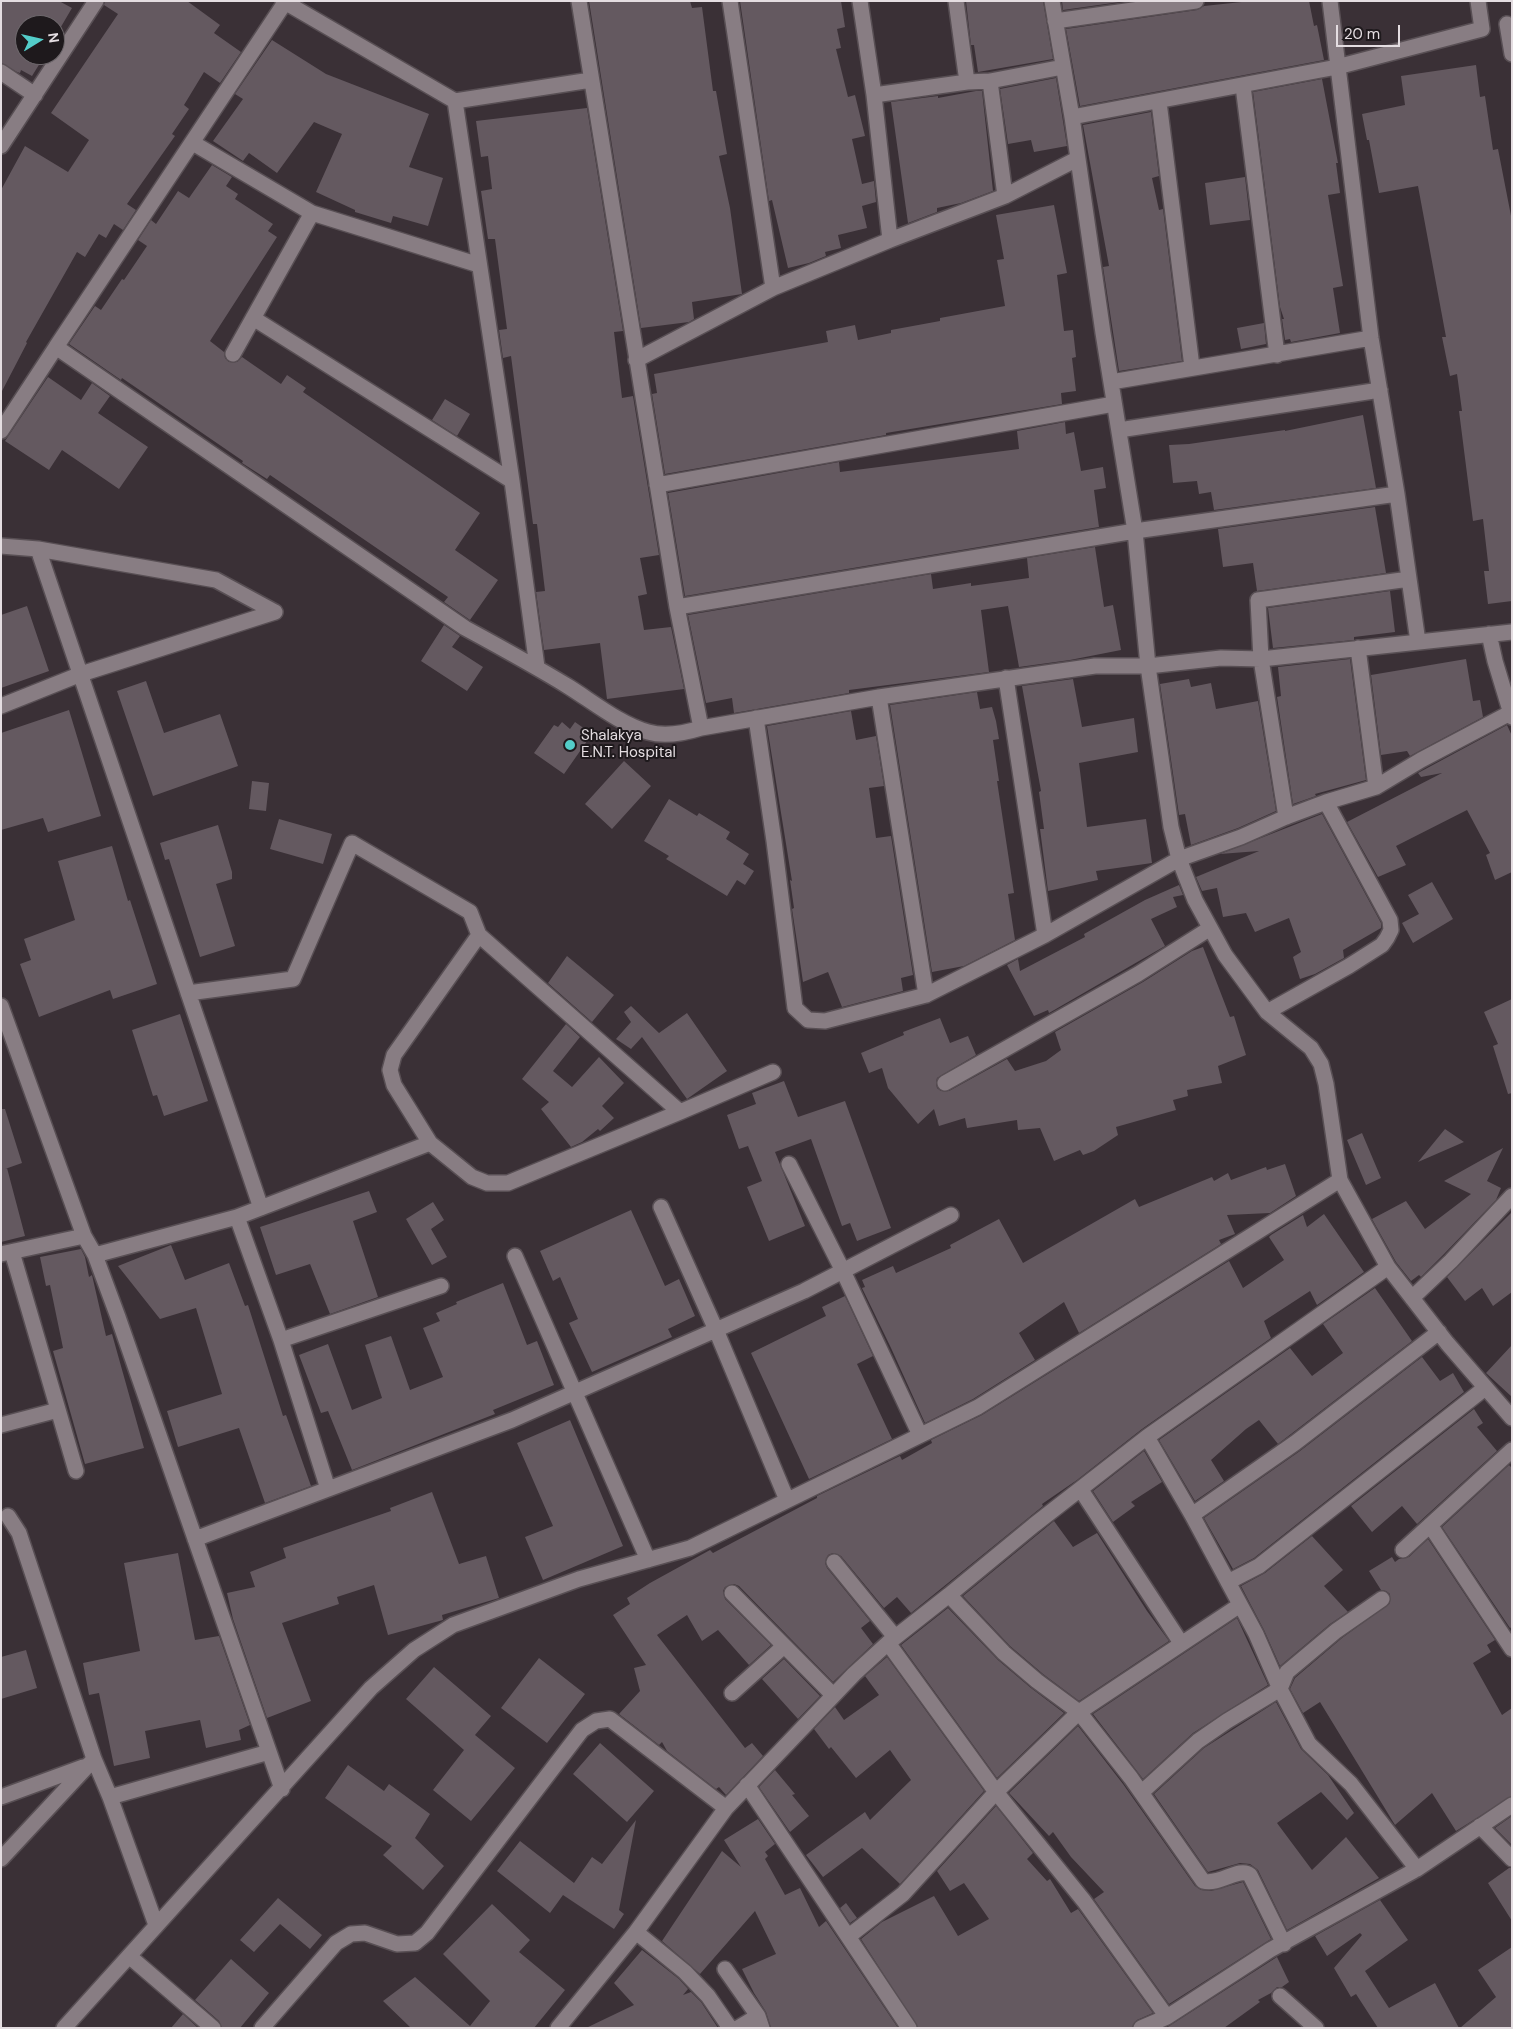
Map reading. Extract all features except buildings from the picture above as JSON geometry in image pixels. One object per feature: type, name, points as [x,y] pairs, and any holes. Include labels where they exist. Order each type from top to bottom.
[{"type":"street","points":[[1,146],[96,1]]},
{"type":"street","points":[[578,1],[677,607],[701,728]]},
{"type":"street","points":[[730,1],[773,288]]},
{"type":"street","points":[[860,1],[874,95],[890,240]]},
{"type":"street","points":[[956,1],[967,82]]},
{"type":"street","points":[[1052,1],[1072,117],[1110,382],[1134,531],[1148,666],[1171,827],[1179,859],[1195,900],[1209,929],[1225,955],[1271,1016],[1311,1048],[1321,1064],[1326,1084],[1340,1180],[1388,1266],[1439,1332],[1512,1418]]},
{"type":"street","points":[[1055,21],[1196,1]]},
{"type":"street","points":[[1330,1],[1372,338],[1418,642]]},
{"type":"street","points":[[1478,1],[1482,29]]},
{"type":"street","points":[[1,432],[285,2],[455,101],[591,80]]},
{"type":"street","points":[[1072,117],[1337,67],[1482,29],[1509,24],[1512,54]]},
{"type":"street","points":[[874,95],[967,82],[990,81],[1063,67]]},
{"type":"street","points":[[1,72],[34,95]]},
{"type":"street","points":[[990,81],[1005,196]]},
{"type":"street","points":[[1243,86],[1277,355]]},
{"type":"street","points":[[455,101],[512,481],[537,667]]},
{"type":"street","points":[[1159,102],[1192,367]]},
{"type":"street","points":[[193,143],[312,213],[479,265]]},
{"type":"street","points":[[636,360],[773,288],[1005,196],[1077,160]]},
{"type":"street","points":[[233,354],[312,213]]},
{"type":"street","points":[[253,318],[512,481]]},
{"type":"street","points":[[1110,382],[1372,338]]},
{"type":"street","points":[[56,347],[465,628],[537,667],[631,726],[650,733],[686,733],[701,728],[878,697],[1095,666],[1148,666],[1221,658],[1261,660],[1512,632]]},
{"type":"street","points":[[1118,430],[1380,390]]},
{"type":"street","points":[[657,485],[1114,404]]},
{"type":"street","points":[[677,607],[1134,531],[1397,494]]},
{"type":"street","points":[[1,546],[38,549],[216,580],[275,612],[81,674],[1,706]]},
{"type":"street","points":[[38,549],[261,1208]]},
{"type":"street","points":[[1286,817],[1261,660],[1258,600],[1408,579]]},
{"type":"street","points":[[756,718],[795,1008],[808,1020],[825,1021],[926,995],[1045,935],[1179,859],[1248,834],[1326,802],[1376,787],[1421,760],[1511,715],[1489,634]]},
{"type":"street","points":[[1358,648],[1376,787]]},
{"type":"street","points":[[1006,678],[1045,935]]},
{"type":"street","points":[[878,697],[926,995]]},
{"type":"street","points":[[1271,1016],[1382,945],[1388,938],[1391,930],[1390,920],[1326,802]]},
{"type":"street","points":[[188,993],[293,979],[352,843],[470,912],[479,935],[680,1112]]},
{"type":"street","points":[[945,1083],[1138,974],[1209,929]]},
{"type":"street","points":[[479,935],[394,1054],[390,1070],[394,1085],[430,1143],[472,1177],[487,1183],[508,1183],[773,1072]]},
{"type":"street","points":[[1,1006],[7,1040],[84,1236],[94,1255],[282,1789]]},
{"type":"street","points":[[94,1255],[237,1217],[430,1143]]},
{"type":"street","points":[[789,1164],[843,1271],[920,1435]]},
{"type":"street","points":[[64,2028],[282,1789],[371,1688],[414,1650],[453,1624],[579,1579],[690,1548],[978,1407],[1340,1180]]},
{"type":"street","points":[[1412,1298],[1451,1261],[1512,1196]]},
{"type":"street","points":[[662,1206],[787,1500]]},
{"type":"street","points":[[195,1539],[512,1420],[804,1291],[951,1215]]},
{"type":"street","points":[[237,1217],[281,1340],[328,1489]]},
{"type":"street","points":[[76,1470],[6,1253],[84,1236]]},
{"type":"street","points":[[515,1256],[648,1560]]},
{"type":"street","points":[[558,2028],[636,1932],[726,1808],[833,1695],[892,1640],[1034,1525],[1147,1437],[1388,1266]]},
{"type":"street","points":[[281,1340],[441,1286]]},
{"type":"street","points":[[1192,1515],[1294,1443],[1439,1332]]},
{"type":"street","points":[[1228,1582],[1259,1566],[1485,1388]]},
{"type":"street","points":[[1,1425],[58,1410]]},
{"type":"street","points":[[1147,1437],[1192,1515],[1256,1634],[1280,1689],[1309,1744],[1351,1784],[1417,1869]]},
{"type":"street","points":[[1403,1550],[1512,1450]]},
{"type":"street","points":[[1081,1490],[1181,1643]]},
{"type":"street","points":[[8,1516],[19,1533],[90,1762],[110,1797],[156,1925]]},
{"type":"street","points":[[1430,1526],[1507,1634],[1512,1649]]},
{"type":"street","points":[[834,1562],[892,1640],[996,1792],[1084,1901],[1167,2017]]},
{"type":"street","points":[[732,1593],[833,1695]]},
{"type":"street","points":[[949,1595],[1004,1653],[1036,1681],[1079,1712],[1142,1792],[1203,1881],[1216,1882],[1241,1872],[1247,1872],[1250,1875],[1284,1944]]},
{"type":"street","points":[[1142,1792],[1198,1742],[1227,1721],[1280,1689],[1287,1672],[1336,1631],[1382,1599]]},
{"type":"street","points":[[849,1936],[903,1894],[996,1792],[1079,1712],[1240,1605]]},
{"type":"street","points":[[732,1693],[784,1646]]},
{"type":"street","points":[[262,2028],[336,1942],[351,1934],[365,1933],[397,1944],[415,1943],[427,1933],[582,1730],[596,1721],[610,1719],[726,1808]]},
{"type":"street","points":[[110,1797],[269,1752]]},
{"type":"street","points":[[1,1797],[90,1762]]},
{"type":"street","points":[[1,1859],[90,1762]]},
{"type":"street","points":[[747,1785],[909,2028]]},
{"type":"street","points":[[1142,2028],[1167,2017],[1270,1950],[1284,1944],[1417,1869],[1512,1805]]},
{"type":"street","points":[[1480,1826],[1512,1859]]},
{"type":"street","points":[[636,1932],[685,1972],[708,1996],[730,2028]]},
{"type":"street","points":[[129,1956],[213,2028]]},
{"type":"street","points":[[725,1970],[760,2022],[738,2028]]},
{"type":"street","points":[[1280,1996],[1316,2028]]},
{"type":"place","name":"Shalakya E.N.T. Hospital","points":[[570,745]]}]
